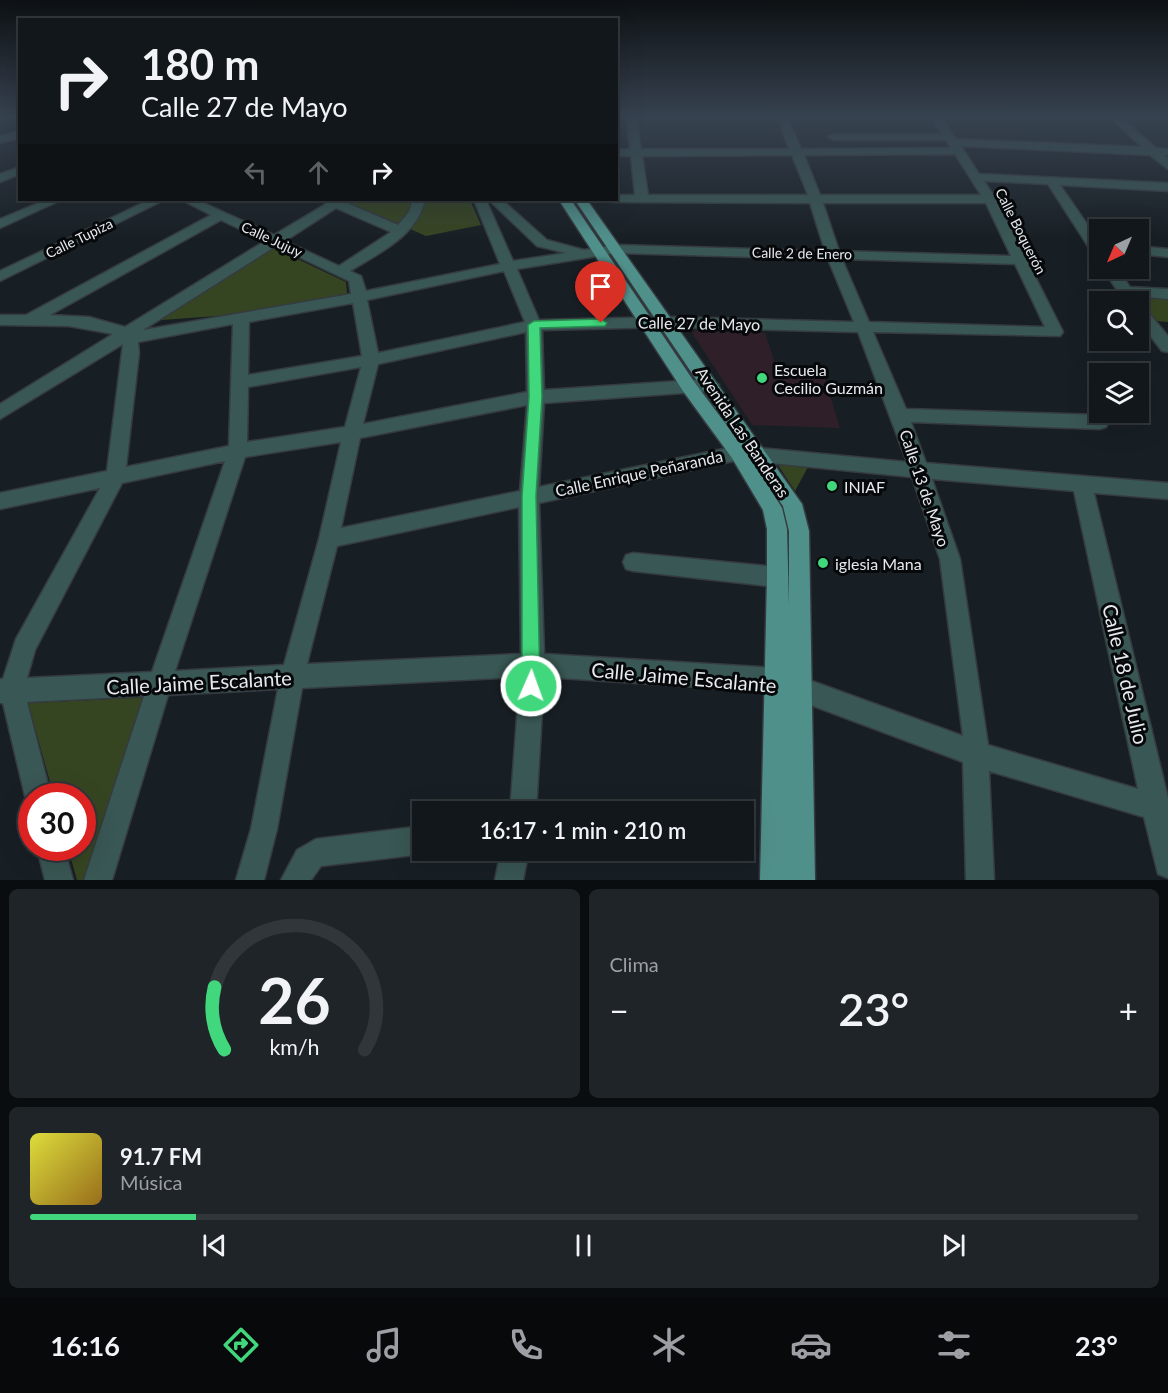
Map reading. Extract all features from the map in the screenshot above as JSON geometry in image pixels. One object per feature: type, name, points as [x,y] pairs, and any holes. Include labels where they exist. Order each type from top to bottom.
[{"type":"main road","name":"Avenida Las Banderas","points":[[566,201],[689,387],[738,453],[772,508],[777,529],[778,577],[801,880]]},
{"type":"main road","name":"Avenida Las Banderas","points":[[581,201],[600,251],[668,322],[792,504],[799,531],[774,880]]},
{"type":"street","points":[[637,157],[642,198]]},
{"type":"street","name":"Calle 13 de Mayo","points":[[798,157],[815,198],[833,254],[900,415],[950,560],[976,754],[980,880]]},
{"type":"street","name":"Calle Boquerón","points":[[964,157],[990,199],[1054,332]]},
{"type":"street","points":[[0,178],[18,171]]},
{"type":"street","points":[[976,177],[1168,187]]},
{"type":"street","points":[[1051,180],[1089,236]]},
{"type":"street","points":[[618,199],[990,199]]},
{"type":"street","points":[[0,224],[53,201]]},
{"type":"street","name":"Calle Tupiza","points":[[0,278],[156,201]]},
{"type":"street","name":"Calle Jujuy","points":[[190,201],[352,282]]},
{"type":"street","points":[[0,412],[126,336],[332,201],[400,231]]},
{"type":"street","points":[[352,282],[414,217],[418,201]]},
{"type":"street","points":[[480,201],[534,325],[536,397],[529,496],[533,665],[524,801]]},
{"type":"street","points":[[496,201],[542,243],[600,251]]},
{"type":"street","points":[[28,320],[221,215]]},
{"type":"street","points":[[0,320],[101,323],[126,336],[241,318],[352,282],[509,266],[600,251]]},
{"type":"street","name":"Calle 2 de Enero","points":[[600,251],[833,254],[1020,260]]},
{"type":"street","points":[[1149,251],[1168,252]]},
{"type":"street","points":[[250,880],[264,829],[292,678],[329,539],[371,360],[352,282]]},
{"type":"street","points":[[1149,295],[1168,294]]},
{"type":"street","points":[[98,880],[159,685],[238,451],[241,318]]},
{"type":"street","name":"Calle 27 de Mayo","points":[[240,382],[371,360],[534,325],[668,322],[864,325],[1054,332]]},
{"type":"street","points":[[1149,323],[1168,347]]},
{"type":"street","points":[[34,783],[6,690],[24,647],[116,476],[131,353],[126,336]]},
{"type":"street","points":[[0,501],[238,451],[352,434],[536,397],[711,385]]},
{"type":"street","points":[[900,415],[1089,422]]},
{"type":"street","name":"Calle Enrique Peñaranda","points":[[329,539],[738,453],[761,457],[1168,491]]},
{"type":"street","name":"Calle 18 de Julio","points":[[1082,484],[1162,809],[1168,864]]},
{"type":"street","points":[[633,562],[778,577]]},
{"type":"street","name":"Calle Jaime Escalante","points":[[6,690],[159,685],[533,665],[787,686],[976,754],[1162,809]]},
{"type":"street","points":[[295,880],[307,860],[316,853],[412,841]]},
{"type":"street","points":[[54,861],[59,880]]},
{"type":"street","points":[[509,880],[513,861]]},
{"type":"shaded area","name":"Escuela Cecilio Guzmán","points":[[696,330],[765,333],[780,378],[825,379],[840,428],[752,425],[692,333]]},
{"type":"green space","points":[[345,201],[470,201],[481,225],[426,236]]},
{"type":"green space","points":[[274,248],[346,282],[347,294],[244,314],[148,321],[179,306]]},
{"type":"green space","points":[[1149,296],[1168,298],[1168,322],[1156,321],[1149,311]]},
{"type":"green space","points":[[775,463],[809,465],[795,491],[778,465]]},
{"type":"green space","points":[[155,697],[101,880],[77,880],[72,861],[96,861],[96,783],[50,783],[28,703]]},
{"type":"place","name":"Escuela Cecilio Guzmán","points":[[762,378]]},
{"type":"place","name":"INIAF","points":[[832,486]]},
{"type":"place","name":"iglesia Mana","points":[[823,563]]},
{"type":"route","points":[[531,686],[533,665],[529,496],[536,397],[534,325],[601,323]]}]
